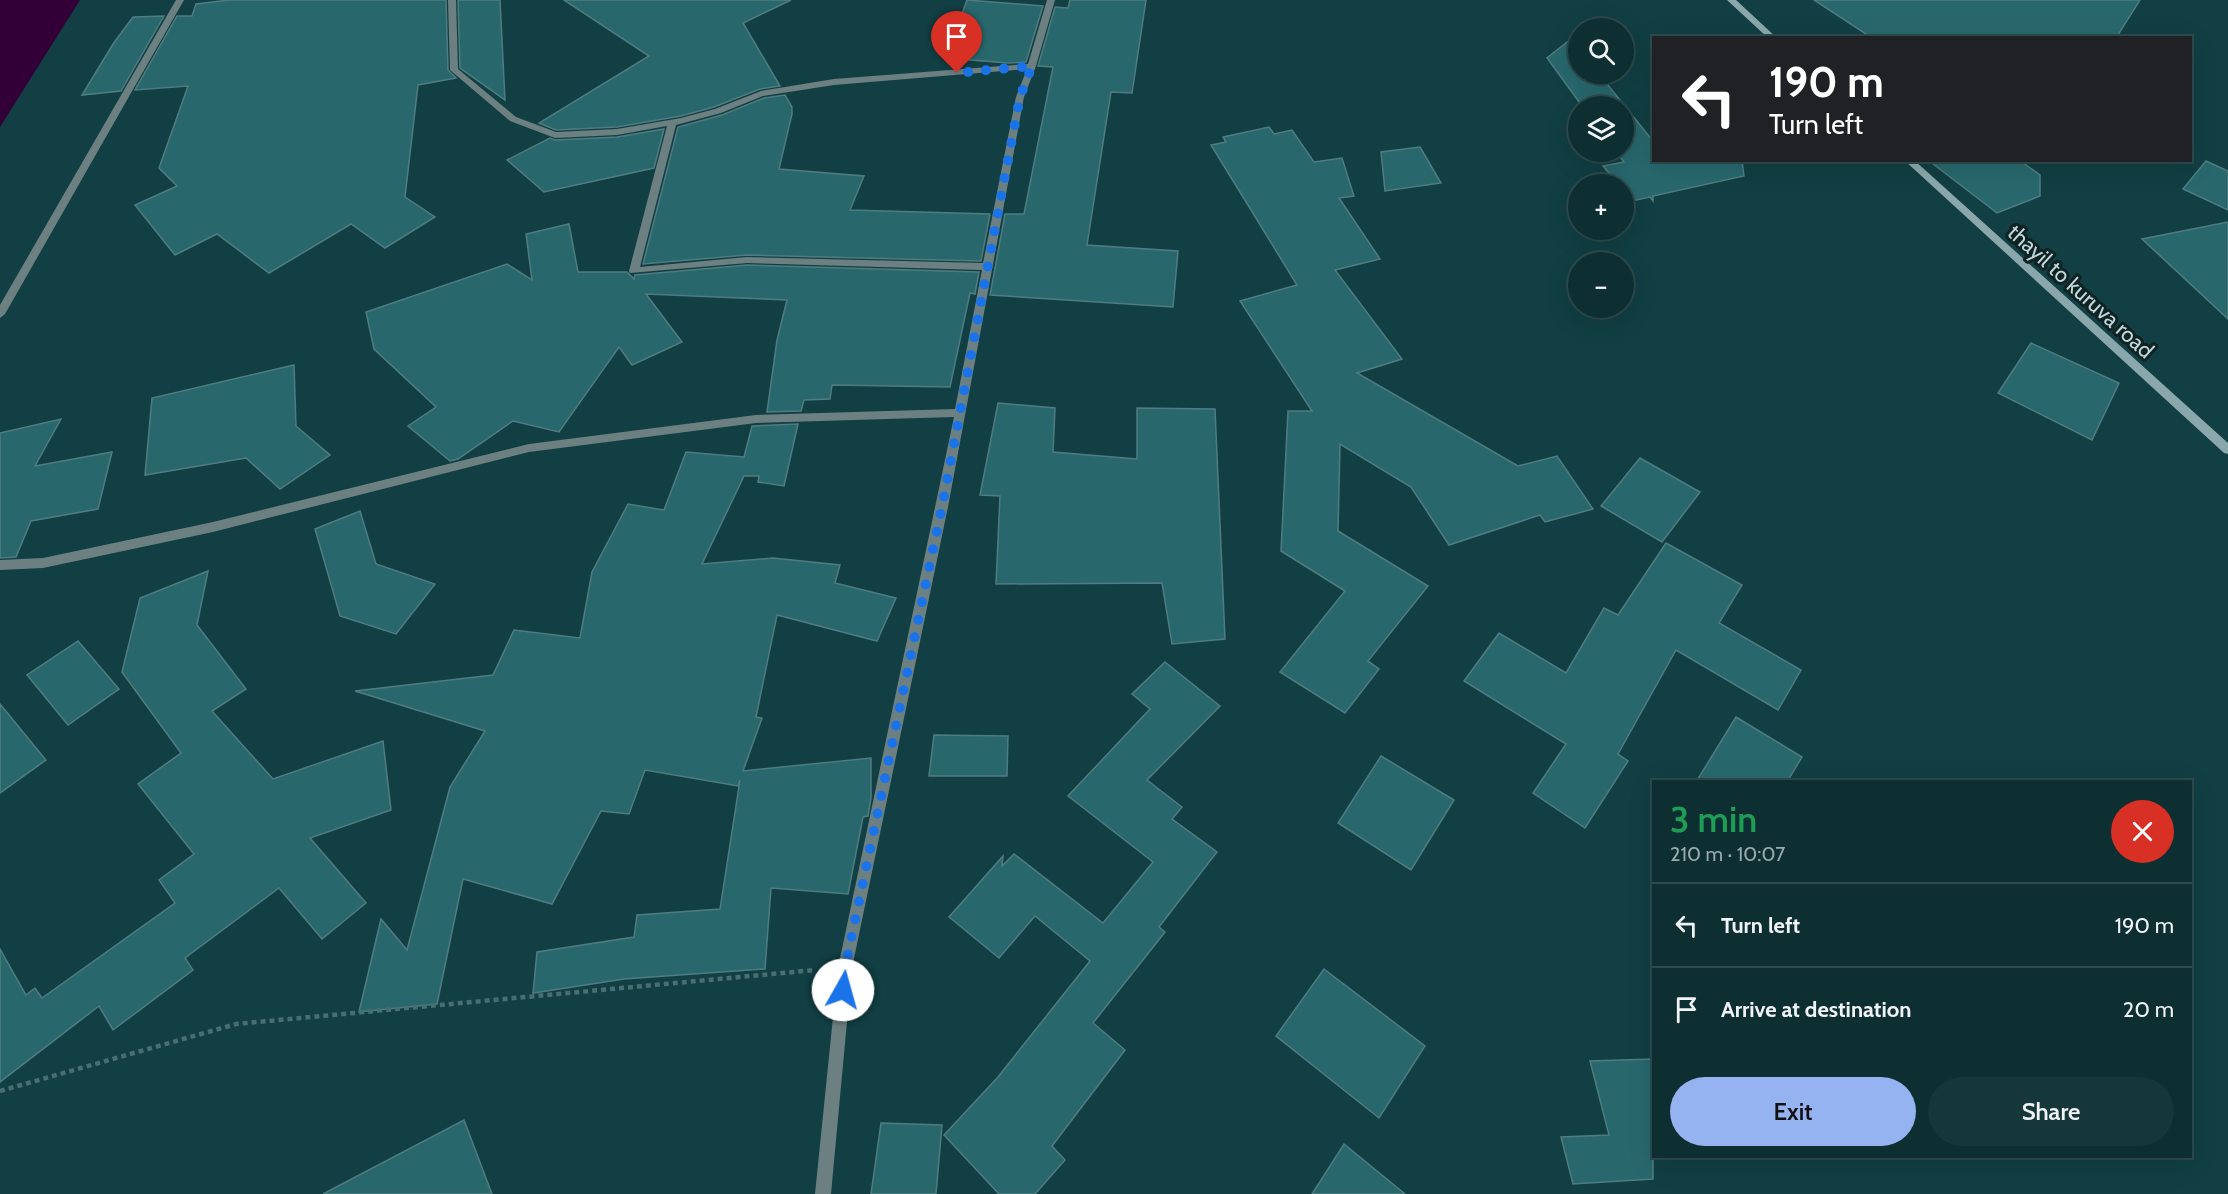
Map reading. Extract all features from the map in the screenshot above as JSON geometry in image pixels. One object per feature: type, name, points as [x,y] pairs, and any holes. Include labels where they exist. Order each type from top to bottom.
[{"type":"main road","points":[[1731,0],[1771,36]]},
{"type":"main road","name":"thayil to kuruva road","points":[[1910,162],[2228,449]]},
{"type":"street","points":[[0,314],[180,0]]},
{"type":"street","points":[[452,0],[454,70],[513,119],[555,135],[617,132],[672,123],[718,111],[761,94],[834,82],[1032,66]]},
{"type":"street","points":[[821,1192],[845,968],[960,413],[1020,97],[1032,66],[1051,0]]},
{"type":"street","points":[[672,123],[634,271],[747,260],[987,267]]},
{"type":"street","points":[[0,565],[43,563],[213,527],[529,448],[756,419],[960,413]]},
{"type":"path","points":[[0,1091],[236,1024],[845,968]]},
{"type":"shaded area","points":[[0,0],[80,0],[0,127]]},
{"type":"building","points":[[229,0],[446,0],[448,70],[456,78],[418,85],[405,197],[435,217],[385,248],[351,224],[269,273],[217,234],[175,255],[135,205],[177,186],[159,168],[188,86],[135,90],[177,16],[192,16],[196,4]]},
{"type":"building","points":[[458,0],[500,0],[505,100],[460,68]]},
{"type":"building","points":[[564,0],[791,0],[743,23],[780,86],[760,89],[714,107],[681,116],[617,127],[556,130],[539,123],[649,56]]},
{"type":"building","points":[[967,0],[1043,6],[1026,62],[1008,63],[946,58]]},
{"type":"building","points":[[1070,0],[1146,0],[1132,93],[1111,92],[1087,245],[1178,251],[1173,307],[990,295],[1005,214],[1024,214],[1053,67],[1038,66],[1055,7],[1068,8]]},
{"type":"building","points":[[1814,0],[2140,0],[2117,36],[1869,36]]},
{"type":"building","points":[[164,16],[121,91],[82,95],[113,44],[133,17]]},
{"type":"building","points":[[1568,41],[1568,84],[1607,84],[1617,96],[1575,96],[1547,58]]},
{"type":"building","points":[[785,95],[792,107],[792,114],[779,169],[864,176],[850,210],[990,214],[981,261],[747,255],[643,264],[678,127],[722,115],[764,98]]},
{"type":"building","points":[[1634,117],[1652,140],[1652,162],[1742,162],[1744,176],[1653,196],[1653,201],[1650,197],[1634,201],[1634,174],[1610,174],[1603,166],[1634,162]]},
{"type":"building","points":[[1269,127],[1274,134],[1292,130],[1314,162],[1342,158],[1354,196],[1339,198],[1380,259],[1335,270],[1402,359],[1357,373],[1518,466],[1557,456],[1593,509],[1545,522],[1540,515],[1449,545],[1411,487],[1340,444],[1338,531],[1428,586],[1368,661],[1379,669],[1345,713],[1280,672],[1345,591],[1281,551],[1288,411],[1312,411],[1240,301],[1297,285],[1211,145],[1226,142],[1223,137]]},
{"type":"building","points":[[664,129],[654,168],[544,192],[507,160],[550,138],[555,140],[617,137]]},
{"type":"building","points":[[1420,147],[1441,183],[1385,191],[1381,152]]},
{"type":"building","points":[[2206,161],[2228,171],[2228,210],[2183,189]]},
{"type":"building","points":[[1931,162],[2022,162],[2040,175],[2040,196],[1997,213]]},
{"type":"building","points":[[2228,222],[2228,319],[2142,239]]},
{"type":"building","points":[[569,224],[578,272],[627,272],[634,279],[635,275],[747,265],[979,272],[975,294],[970,293],[950,387],[832,385],[830,399],[804,400],[801,411],[767,412],[777,340],[787,300],[646,294],[682,342],[632,365],[619,347],[559,432],[513,421],[458,459],[450,461],[408,426],[436,407],[374,349],[366,312],[507,264],[532,280],[526,234]]},
{"type":"building","points":[[2031,343],[2119,383],[2092,440],[1998,393]]},
{"type":"building","points":[[294,365],[296,426],[330,455],[280,489],[246,458],[145,475],[152,398]]},
{"type":"building","points":[[998,403],[1055,408],[1053,452],[1137,459],[1137,408],[1215,409],[1225,639],[1172,644],[1162,583],[996,584],[1000,496],[980,495]]},
{"type":"building","points":[[61,419],[35,466],[112,452],[98,509],[31,521],[16,557],[0,558],[0,433]]},
{"type":"building","points":[[798,424],[784,486],[758,482],[759,476],[744,476],[702,564],[773,558],[840,565],[835,583],[896,598],[877,641],[777,615],[756,717],[762,718],[743,771],[871,758],[871,798],[868,816],[863,817],[848,894],[771,888],[765,969],[624,979],[533,993],[537,952],[634,937],[637,915],[720,909],[740,780],[738,786],[645,770],[629,814],[601,811],[552,904],[463,879],[437,1004],[359,1012],[381,919],[407,950],[450,787],[485,731],[355,691],[493,675],[514,630],[580,638],[592,572],[628,504],[664,510],[686,452],[744,457],[752,426]]},
{"type":"building","points":[[1640,458],[1700,492],[1662,542],[1601,506]]},
{"type":"building","points":[[360,511],[376,564],[435,584],[396,634],[340,616],[315,529]]},
{"type":"building","points":[[1666,543],[1742,585],[1719,623],[1801,670],[1778,710],[1676,650],[1618,754],[1628,761],[1585,828],[1533,793],[1566,744],[1464,681],[1499,633],[1566,673],[1604,608],[1618,615]]},
{"type":"building","points":[[208,571],[197,625],[246,689],[212,711],[273,779],[383,741],[391,810],[310,838],[366,903],[322,939],[279,888],[185,958],[193,970],[113,1030],[99,1006],[0,1082],[0,949],[26,995],[35,988],[42,998],[175,903],[159,880],[194,854],[138,784],[181,753],[122,672],[140,598]]},
{"type":"building","points":[[78,641],[119,689],[68,725],[27,675]]},
{"type":"building","points":[[1165,662],[1220,706],[1147,780],[1182,807],[1172,819],[1217,852],[1159,927],[1165,932],[1093,1023],[1125,1050],[1052,1146],[1065,1160],[1035,1194],[999,1194],[944,1135],[998,1077],[1090,961],[1035,916],[999,958],[949,917],[1003,856],[1002,866],[1014,854],[1103,923],[1153,862],[1068,796],[1150,709],[1132,694]]},
{"type":"building","points":[[0,704],[46,760],[0,793]]},
{"type":"building","points":[[1736,717],[1802,757],[1788,780],[1697,780]]},
{"type":"building","points":[[934,735],[1008,736],[1007,776],[929,776]]},
{"type":"building","points":[[1381,756],[1454,800],[1411,870],[1338,823]]},
{"type":"building","points":[[1324,969],[1425,1046],[1379,1118],[1276,1036]]},
{"type":"building","points":[[1652,1059],[1653,1179],[1573,1184],[1561,1137],[1609,1135],[1590,1061]]},
{"type":"building","points":[[464,1120],[492,1194],[323,1194]]},
{"type":"building","points":[[881,1123],[942,1125],[936,1194],[871,1194]]},
{"type":"building","points":[[1344,1144],[1405,1194],[1312,1194]]},
{"type":"route","points":[[843,990],[845,968],[942,507],[1020,97],[1032,66],[957,73]]}]
